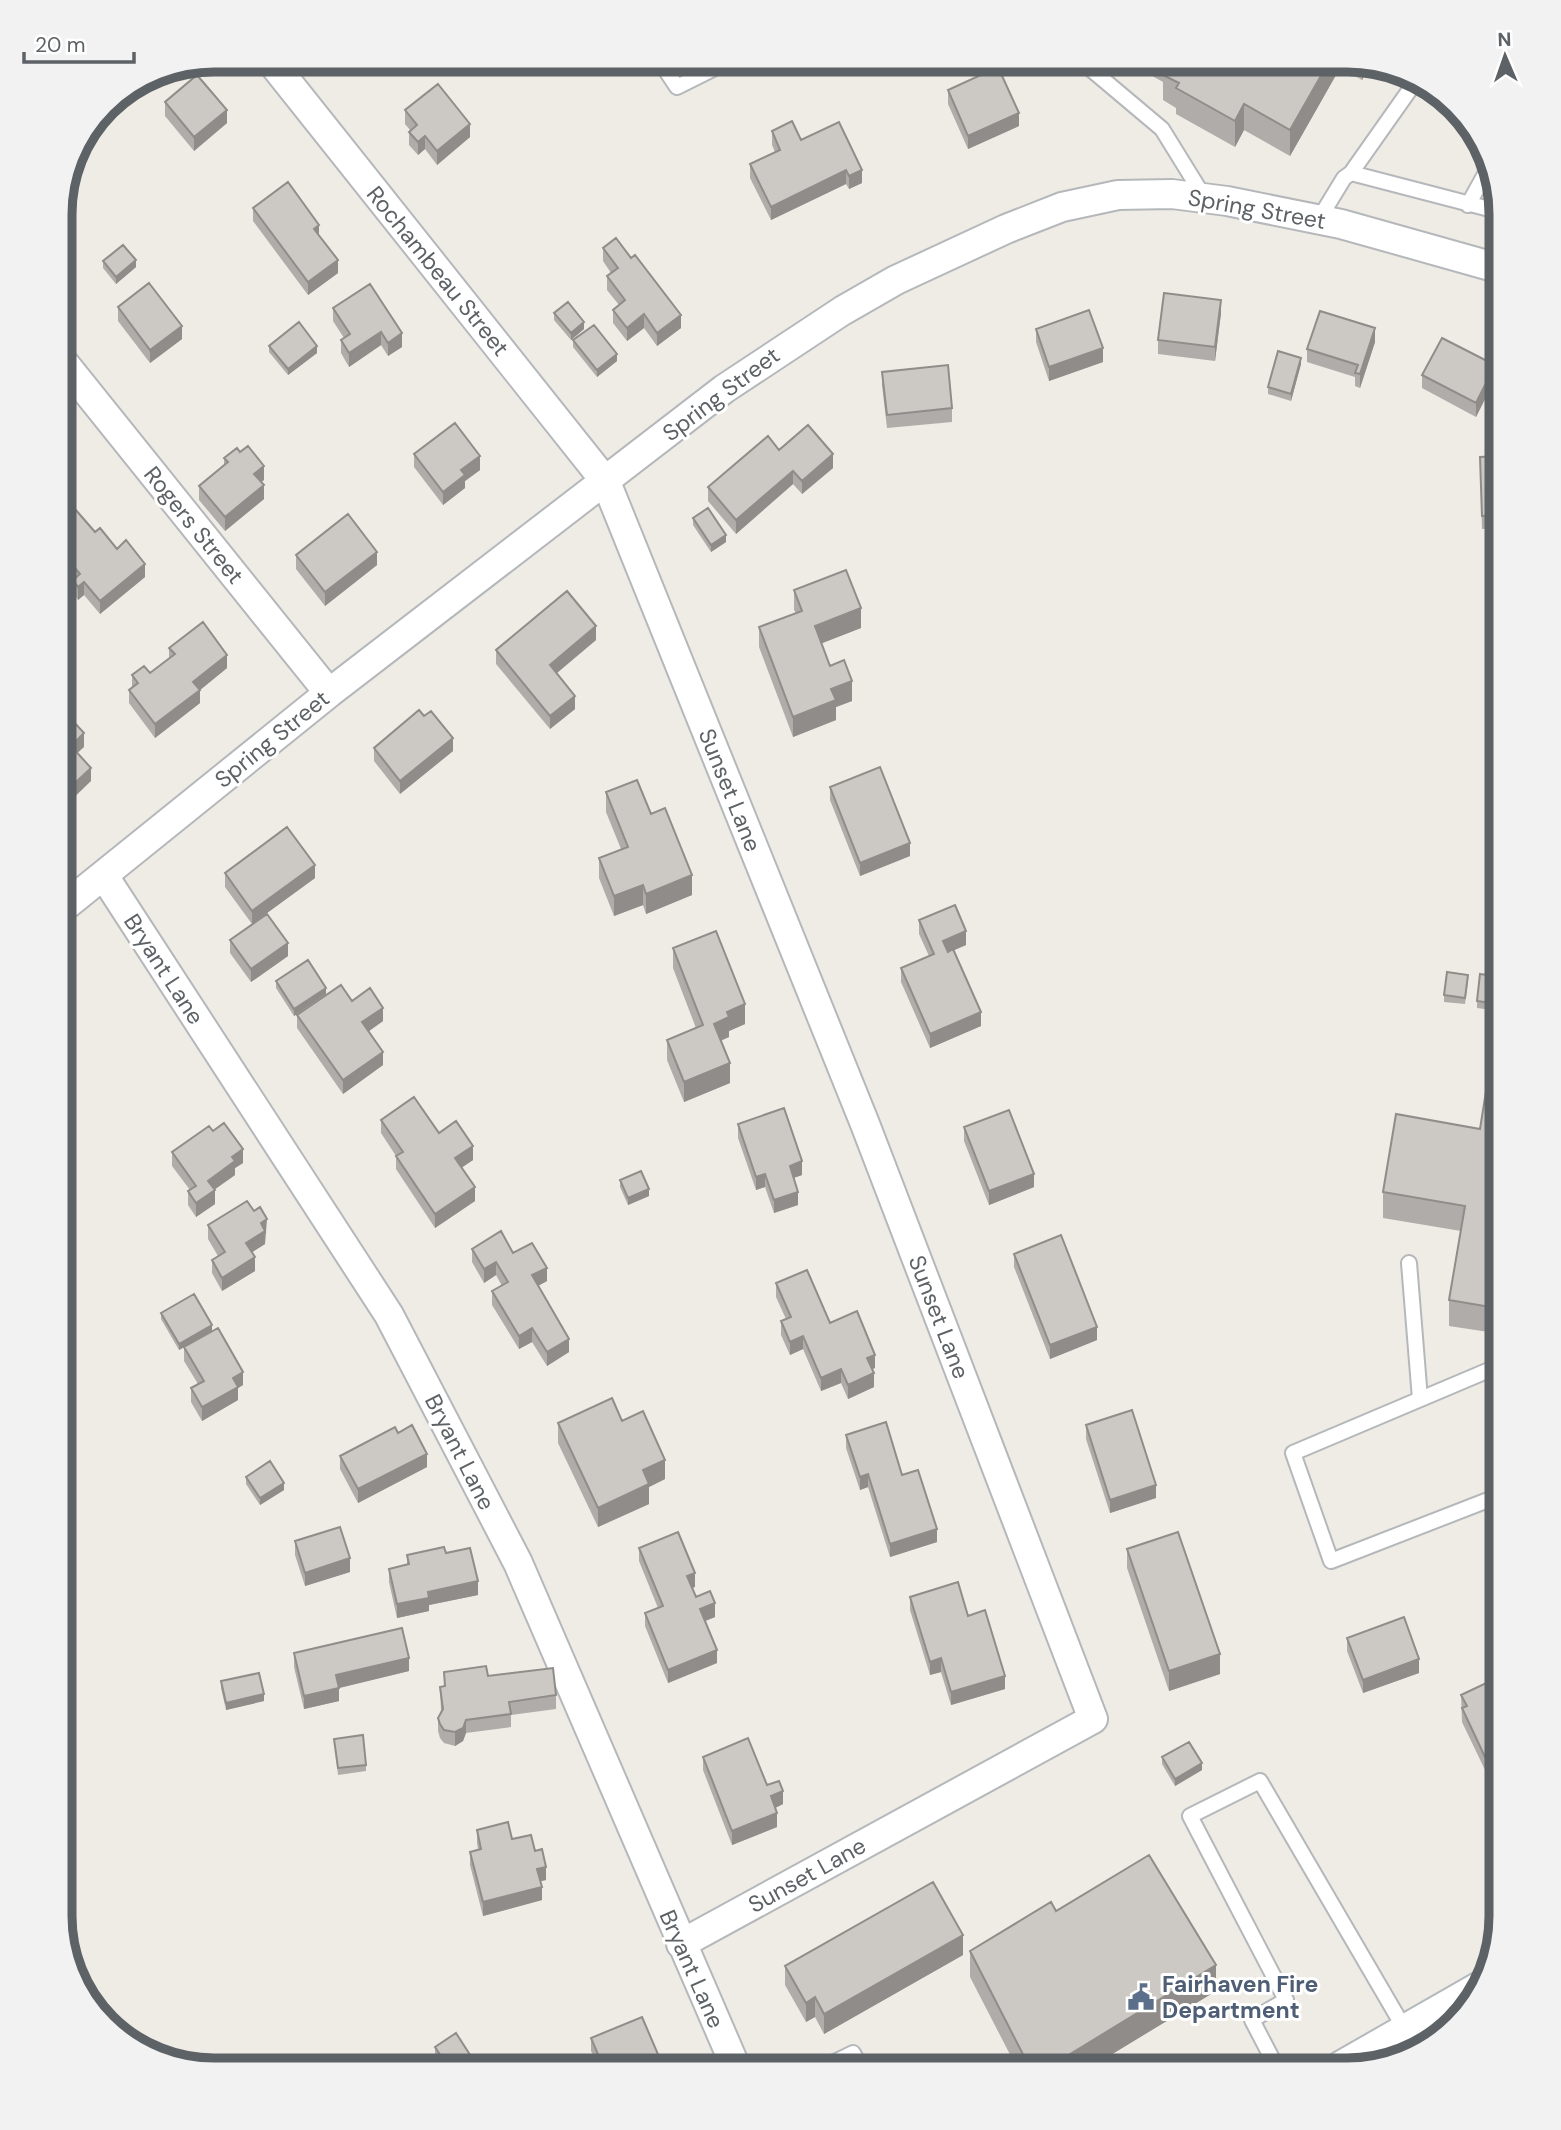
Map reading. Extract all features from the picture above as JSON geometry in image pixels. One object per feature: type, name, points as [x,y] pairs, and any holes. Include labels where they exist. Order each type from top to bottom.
[{"type":"main road","points":[[1366,2057],[1458,2005]]},
{"type":"street","name":"Rochambeau Street","points":[[280,72],[606,482]]},
{"type":"street","name":"Spring Street","points":[[72,901],[329,693],[789,343],[896,280],[951,253],[1006,229],[1073,205],[1118,195],[1172,194],[1319,219],[1489,265]]},
{"type":"street","name":"Rogers Street","points":[[72,373],[329,693]]},
{"type":"street","name":"Sunset Lane","points":[[606,482],[865,1124],[1093,1719],[681,1944]]},
{"type":"street","name":"Bryant Lane","points":[[104,876],[389,1315],[518,1563],[732,2058]]},
{"type":"lane","points":[[667,72],[677,87],[707,72]]},
{"type":"lane","points":[[1094,72],[1163,129],[1205,198]]},
{"type":"lane","points":[[1319,219],[1344,178],[1351,173],[1412,87]]},
{"type":"lane","points":[[1351,173],[1489,209]]},
{"type":"lane","points":[[1468,205],[1484,176]]},
{"type":"lane","points":[[1409,1263],[1420,1399]]},
{"type":"lane","points":[[1489,1370],[1293,1453],[1331,1561],[1489,1500]]},
{"type":"lane","points":[[1272,2058],[1252,2020],[1286,2000],[1190,1816],[1260,1781],[1407,2034]]},
{"type":"building","points":[[987,72],[1000,72],[1019,113],[968,136],[948,90]]},
{"type":"building","points":[[1165,72],[1323,72],[1290,130],[1244,104],[1235,121],[1176,88],[1179,83],[1163,75]]},
{"type":"building","points":[[197,75],[227,110],[194,137],[165,102]]},
{"type":"building","points":[[438,84],[470,124],[437,151],[425,136],[418,142],[409,132],[417,125],[405,110]]},
{"type":"building","points":[[792,121],[801,140],[839,122],[862,170],[849,176],[846,170],[771,207],[750,164],[780,150],[772,131]]},
{"type":"building","points":[[288,182],[319,225],[314,229],[338,260],[308,282],[253,208]]},
{"type":"building","points":[[616,238],[631,258],[635,255],[681,315],[657,333],[644,314],[627,328],[613,310],[625,300],[607,276],[618,268],[603,248]]},
{"type":"building","points":[[123,245],[136,260],[116,277],[103,261]]},
{"type":"building","points":[[149,283],[182,326],[150,350],[118,307]]},
{"type":"building","points":[[370,284],[402,333],[388,343],[381,332],[349,353],[341,340],[350,334],[333,308]]},
{"type":"building","points":[[1164,293],[1221,300],[1215,347],[1158,340]]},
{"type":"building","points":[[568,302],[584,322],[571,333],[554,313]]},
{"type":"building","points":[[1089,310],[1103,348],[1049,367],[1036,329]]},
{"type":"building","points":[[1320,311],[1375,328],[1360,374],[1355,373],[1358,365],[1307,349]]},
{"type":"building","points":[[299,322],[317,346],[288,369],[269,346]]},
{"type":"building","points":[[594,325],[617,354],[597,370],[573,340]]},
{"type":"building","points":[[1442,338],[1489,362],[1489,377],[1476,403],[1422,375]]},
{"type":"building","points":[[1278,351],[1301,358],[1291,394],[1268,387]]},
{"type":"building","points":[[948,365],[952,408],[887,415],[882,372]]},
{"type":"building","points":[[455,423],[480,456],[461,470],[465,475],[443,492],[414,454]]},
{"type":"building","points":[[808,425],[833,454],[802,481],[793,471],[736,520],[708,487],[768,436],[779,450]]},
{"type":"building","points":[[248,446],[264,466],[254,474],[264,485],[225,517],[199,486],[228,462],[224,458],[237,448],[240,452]]},
{"type":"building","points":[[1480,457],[1489,457],[1489,516],[1482,516]]},
{"type":"building","points":[[708,508],[726,535],[711,545],[693,518]]},
{"type":"building","points":[[75,509],[95,532],[100,528],[117,549],[126,540],[145,564],[100,601],[84,582],[78,587],[73,580],[80,574],[72,564],[72,511]]},
{"type":"building","points":[[348,514],[377,552],[325,592],[296,555]]},
{"type":"building","points":[[846,570],[861,608],[815,626],[830,666],[844,660],[852,681],[831,689],[836,700],[793,717],[759,627],[802,611],[794,590]]},
{"type":"building","points":[[567,591],[596,626],[550,665],[575,696],[550,716],[496,650]]},
{"type":"building","points":[[203,622],[227,655],[193,682],[200,690],[155,724],[129,690],[138,683],[132,675],[144,666],[150,673],[175,654],[169,648]]},
{"type":"building","points":[[419,710],[424,716],[431,711],[453,738],[400,781],[374,748]]},
{"type":"building","points":[[72,720],[84,733],[72,745]]},
{"type":"building","points":[[72,747],[91,768],[72,786]]},
{"type":"building","points":[[880,767],[910,843],[860,863],[830,787]]},
{"type":"building","points":[[637,780],[651,814],[665,808],[692,875],[646,894],[643,885],[614,896],[599,858],[628,847],[606,792]]},
{"type":"building","points":[[287,827],[315,865],[252,911],[225,873]]},
{"type":"building","points":[[955,905],[966,931],[943,941],[948,952],[953,949],[981,1012],[930,1034],[901,968],[934,954],[919,920]]},
{"type":"building","points":[[267,914],[288,943],[251,969],[230,940]]},
{"type":"building","points":[[716,931],[745,1004],[727,1012],[729,1017],[714,1024],[730,1063],[684,1082],[667,1040],[703,1025],[673,948]]},
{"type":"building","points":[[308,960],[326,988],[294,1009],[276,981]]},
{"type":"building","points":[[1447,972],[1468,975],[1465,998],[1444,995]]},
{"type":"building","points":[[1480,974],[1489,975],[1489,1003],[1477,1001]]},
{"type":"building","points":[[341,985],[352,1001],[370,988],[383,1008],[362,1022],[383,1052],[343,1080],[297,1015]]},
{"type":"building","points":[[1489,1073],[1489,1307],[1449,1300],[1465,1206],[1383,1192],[1396,1114],[1480,1129]]},
{"type":"building","points":[[414,1097],[439,1133],[456,1121],[473,1146],[455,1158],[475,1187],[435,1214],[396,1156],[403,1152],[381,1120]]},
{"type":"building","points":[[784,1108],[802,1161],[790,1166],[798,1192],[774,1200],[765,1174],[756,1177],[738,1124]]},
{"type":"building","points":[[1009,1110],[1034,1174],[989,1191],[964,1127]]},
{"type":"building","points":[[224,1123],[243,1149],[232,1157],[235,1161],[208,1181],[215,1190],[196,1203],[188,1191],[196,1186],[172,1152],[209,1126],[213,1131]]},
{"type":"building","points":[[641,1171],[649,1189],[628,1198],[620,1180]]},
{"type":"building","points":[[247,1201],[254,1211],[260,1207],[267,1219],[261,1223],[265,1231],[246,1243],[255,1257],[222,1278],[212,1260],[225,1252],[208,1225]]},
{"type":"building","points":[[501,1231],[513,1253],[532,1243],[547,1268],[532,1275],[569,1339],[547,1352],[532,1328],[519,1336],[492,1291],[508,1282],[496,1262],[484,1269],[472,1249]]},
{"type":"building","points":[[1061,1235],[1097,1327],[1050,1345],[1014,1254]]},
{"type":"building","points":[[807,1270],[830,1323],[857,1311],[875,1355],[867,1358],[874,1373],[848,1385],[841,1369],[821,1378],[803,1336],[790,1342],[781,1321],[791,1317],[776,1283]]},
{"type":"building","points":[[194,1294],[212,1325],[179,1344],[161,1313]]},
{"type":"building","points":[[218,1328],[243,1372],[233,1378],[238,1387],[202,1407],[191,1388],[204,1381],[184,1347]]},
{"type":"building","points":[[612,1398],[622,1421],[643,1411],[665,1460],[643,1470],[649,1484],[598,1508],[558,1423]]},
{"type":"building","points":[[1132,1410],[1156,1485],[1110,1500],[1086,1425]]},
{"type":"building","points":[[886,1422],[902,1475],[918,1470],[937,1529],[890,1544],[868,1474],[860,1477],[846,1435]]},
{"type":"building","points":[[412,1425],[427,1454],[358,1489],[340,1456],[395,1427],[398,1433]]},
{"type":"building","points":[[270,1461],[284,1483],[260,1498],[246,1477]]},
{"type":"building","points":[[340,1527],[350,1558],[305,1573],[295,1541]]},
{"type":"building","points":[[678,1532],[695,1573],[687,1576],[696,1597],[710,1591],[715,1603],[700,1609],[717,1650],[668,1670],[645,1613],[663,1606],[639,1548]]},
{"type":"building","points":[[1178,1532],[1220,1654],[1169,1671],[1127,1549]]},
{"type":"building","points":[[444,1547],[446,1553],[470,1548],[478,1581],[428,1592],[429,1598],[397,1604],[389,1569],[409,1564],[407,1555]]},
{"type":"building","points":[[958,1582],[968,1616],[985,1610],[1005,1676],[951,1692],[941,1658],[930,1662],[910,1597]]},
{"type":"building","points":[[1404,1617],[1419,1659],[1363,1680],[1347,1638]]},
{"type":"building","points":[[402,1628],[409,1658],[336,1675],[339,1688],[304,1696],[294,1653]]},
{"type":"building","points":[[486,1666],[488,1676],[553,1668],[556,1695],[509,1702],[511,1714],[466,1720],[463,1728],[455,1732],[444,1730],[438,1718],[443,1709],[440,1687],[445,1686],[444,1672]]},
{"type":"building","points":[[259,1673],[264,1694],[226,1703],[221,1681]]},
{"type":"building","points":[[1489,1682],[1489,1755],[1485,1757],[1462,1708],[1467,1706],[1461,1695]]},
{"type":"building","points":[[363,1735],[366,1765],[338,1768],[334,1739]]},
{"type":"building","points":[[748,1738],[767,1785],[779,1781],[783,1791],[771,1796],[777,1813],[732,1831],[703,1757]]},
{"type":"building","points":[[1189,1742],[1202,1763],[1175,1779],[1162,1757]]},
{"type":"building","points":[[508,1822],[512,1839],[531,1835],[535,1851],[542,1849],[546,1867],[537,1869],[542,1887],[483,1902],[470,1852],[481,1849],[477,1830]]},
{"type":"building","points":[[1149,1855],[1216,1965],[1064,2058],[1025,2058],[970,1951],[1051,1902],[1056,1911]]},
{"type":"building","points":[[933,1882],[963,1935],[824,2014],[815,1997],[806,2003],[785,1966]]},
{"type":"building","points":[[642,2017],[660,2058],[600,2058],[591,2038]]},
{"type":"building","points":[[456,2033],[472,2058],[442,2058],[435,2047]]},
{"type":"place","name":"Fairhaven Fire Department","points":[[1141,1997]]}]
